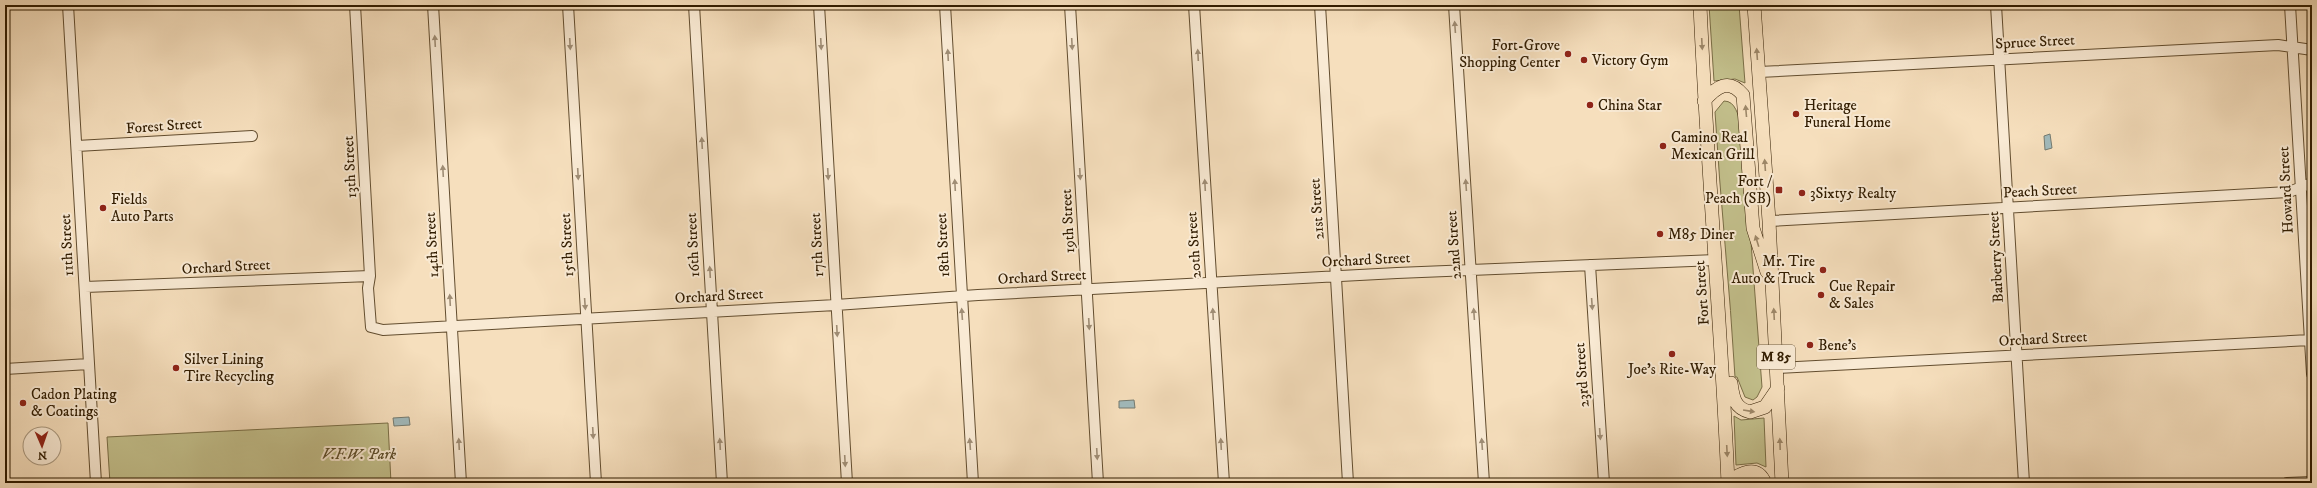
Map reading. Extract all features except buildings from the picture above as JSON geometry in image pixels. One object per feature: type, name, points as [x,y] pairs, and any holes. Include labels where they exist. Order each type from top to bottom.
[{"type":"main road","name":"Fort Street","points":[[1700,5],[1704,101],[1716,260],[1728,482]]},
{"type":"main road","name":"M 85","points":[[1754,5],[1773,291],[1782,483]]},
{"type":"main road","points":[[1704,101],[1718,88],[1727,86],[1734,86],[1743,95],[1753,228],[1773,291]]},
{"type":"main road","points":[[1712,215],[1718,227],[1723,252],[1734,400],[1744,411],[1756,411],[1765,407],[1771,401],[1778,387]]},
{"type":"main road","points":[[1728,482],[1741,473],[1752,471],[1759,474],[1765,483]]},
{"type":"street","name":"11th Street","points":[[68,5],[96,483]]},
{"type":"street","name":"13th Street","points":[[355,5],[370,276],[368,288],[371,327]]},
{"type":"street","name":"14th Street","points":[[433,5],[461,483]]},
{"type":"street","name":"15th Street","points":[[568,5],[596,483]]},
{"type":"street","name":"16th Street","points":[[694,5],[722,483]]},
{"type":"street","name":"17th Street","points":[[819,5],[847,483]]},
{"type":"street","name":"18th Street","points":[[945,5],[973,483]]},
{"type":"street","name":"19th Street","points":[[1070,5],[1098,483]]},
{"type":"street","name":"20th Street","points":[[1194,5],[1224,483]]},
{"type":"street","name":"21st Street","points":[[1320,5],[1348,483]]},
{"type":"street","name":"22nd Street","points":[[1454,5],[1484,483]]},
{"type":"street","name":"Barberry Street","points":[[1996,5],[2015,355],[2024,483]]},
{"type":"street","name":"Howard Street","points":[[2290,5],[2312,374]]},
{"type":"street","name":"Spruce Street","points":[[1759,72],[2278,45],[2312,50]]},
{"type":"street","name":"Forest Street","points":[[77,146],[252,136]]},
{"type":"street","name":"Peach Street","points":[[1768,221],[2289,192],[2312,183]]},
{"type":"street","name":"Orchard Street","points":[[371,327],[383,330],[587,319],[712,310],[836,305],[1087,289],[1336,276],[1716,260]]},
{"type":"street","name":"23rd Street","points":[[1590,265],[1604,483]]},
{"type":"street","name":"Orchard Street","points":[[84,288],[370,276]]},
{"type":"street","name":"Orchard Street","points":[[1777,368],[2310,340]]},
{"type":"street","points":[[5,369],[89,364]]},
{"type":"street","points":[[2288,483],[2312,482]]},
{"type":"green space","points":[[1709,5],[1739,5],[1745,83],[1735,79],[1714,81]]},
{"type":"green space","points":[[1724,101],[1731,103],[1734,106],[1742,124],[1762,387],[1757,397],[1753,400],[1745,397],[1737,377],[1735,377],[1715,112]]},
{"type":"green space","points":[[1734,416],[1741,420],[1764,418],[1766,467],[1757,463],[1736,465]]},
{"type":"green space","name":"V.F.W. Park","points":[[388,423],[391,483],[110,483],[107,437]]},
{"type":"water","points":[[2050,134],[2052,148],[2045,150],[2044,136]]},
{"type":"water","points":[[1134,400],[1135,408],[1119,408],[1119,401]]},
{"type":"water","points":[[409,417],[410,425],[394,426],[393,418]]},
{"type":"place","name":"Fort-Grove Shopping Center","points":[[1568,54]]},
{"type":"place","name":"Victory Gym","points":[[1584,60]]},
{"type":"place","name":"China Star","points":[[1590,105]]},
{"type":"place","name":"Heritage Funeral Home","points":[[1796,114]]},
{"type":"place","name":"Camino Real Mexican Grill","points":[[1663,146]]},
{"type":"place","name":"Fort / Peach (SB)","points":[[1779,190]]},
{"type":"place","name":"3Sixty5 Realty","points":[[1802,193]]},
{"type":"place","name":"Fields Auto Parts","points":[[103,208]]},
{"type":"place","name":"M85 Diner","points":[[1660,234]]},
{"type":"place","name":"Mr. Tire Auto & Truck","points":[[1823,270]]},
{"type":"place","name":"Cue Repair & Sales","points":[[1821,295]]},
{"type":"place","name":"Bene's","points":[[1810,345]]},
{"type":"place","name":"Joe's Rite-Way","points":[[1672,354]]},
{"type":"place","name":"Silver Lining Tire Recycling","points":[[176,368]]},
{"type":"place","name":"Cadon Plating & Coatings","points":[[23,403]]}]
